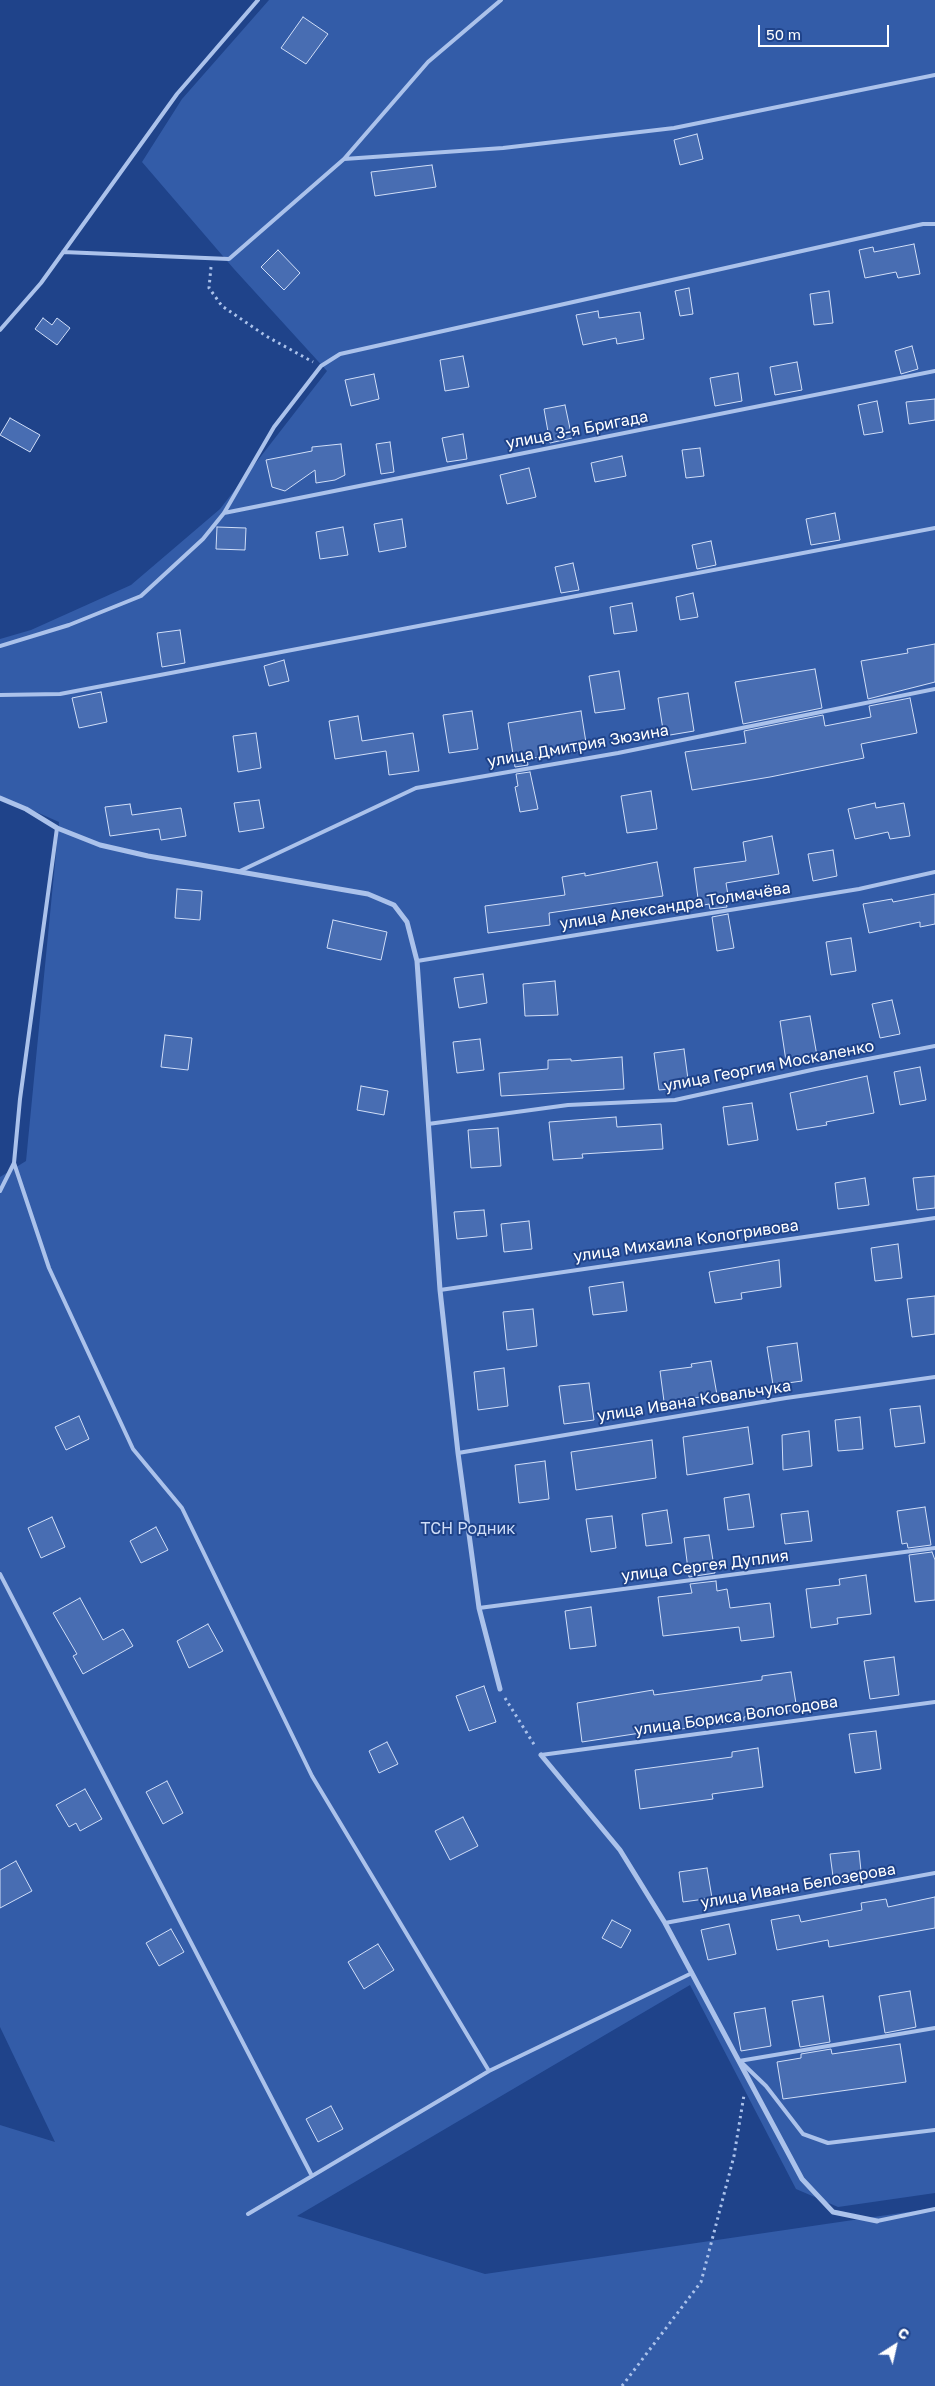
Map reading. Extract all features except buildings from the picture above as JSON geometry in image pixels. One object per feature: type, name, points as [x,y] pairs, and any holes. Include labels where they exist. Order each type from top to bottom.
[{"type":"street","points":[[0,798],[26,809],[57,828],[100,845],[148,856],[368,894],[394,905],[407,922],[418,961],[440,1290],[458,1453],[478,1608],[500,1689]]},
{"type":"street","points":[[541,1755],[620,1850],[665,1923],[802,2179],[833,2212],[877,2221]]},
{"type":"lane","points":[[0,330],[41,283],[177,94],[258,0]]},
{"type":"lane","points":[[63,252],[230,259],[344,159],[428,62],[501,0]]},
{"type":"lane","points":[[344,159],[503,148],[674,128],[935,75]]},
{"type":"lane","points":[[0,646],[69,625],[140,596],[203,539],[224,514],[274,427],[321,366],[340,354],[914,226],[935,224]]},
{"type":"lane","name":"улица 3-я Бригада","points":[[224,514],[935,371]]},
{"type":"lane","points":[[0,695],[60,694],[935,528]]},
{"type":"lane","name":"улица Дмитрия Зюзина","points":[[240,871],[416,788],[618,753],[935,689]]},
{"type":"lane","points":[[0,1191],[14,1163],[20,1099],[57,828]]},
{"type":"lane","name":"улица Александра Толмачёва","points":[[418,961],[859,889],[935,872]]},
{"type":"lane","name":"улица Георгия Москаленко","points":[[428,1124],[568,1104],[675,1100],[816,1068],[935,1046]]},
{"type":"lane","points":[[14,1163],[49,1268],[133,1449],[182,1508],[312,1776],[489,2071]]},
{"type":"lane","name":"улица Михаила Кологривова","points":[[440,1290],[935,1218]]},
{"type":"lane","name":"улица Ивана Ковальчука","points":[[458,1453],[786,1398],[935,1377]]},
{"type":"lane","name":"улица Сергея Дуплия","points":[[478,1608],[935,1548]]},
{"type":"lane","points":[[0,1574],[312,2176]]},
{"type":"lane","name":"улица Бориса Вологодова","points":[[541,1755],[935,1702]]},
{"type":"lane","name":"улица Ивана Белозерова","points":[[665,1923],[935,1873]]},
{"type":"lane","points":[[248,2214],[489,2071],[692,1973]]},
{"type":"lane","points":[[739,2060],[935,2028]]},
{"type":"lane","points":[[739,2060],[766,2086],[803,2134],[828,2143],[935,2130]]},
{"type":"lane","points":[[877,2221],[935,2209]]},
{"type":"path","points":[[211,259],[209,288],[222,306],[266,336],[321,366]]},
{"type":"path","points":[[500,1689],[541,1755]]},
{"type":"path","points":[[622,2386],[701,2282],[734,2156],[747,2077]]},
{"type":"green space","name":"ТСН Родник","points":[[269,0],[935,0],[935,2193],[838,2207],[796,2189],[690,1985],[297,2216],[485,2274],[935,2208],[935,2386],[0,2386],[0,2125],[55,2142],[0,2027],[0,1177],[26,1161],[59,822],[0,796],[0,639],[31,630],[131,585],[220,509],[327,371],[234,269],[142,162],[182,99]]}]
